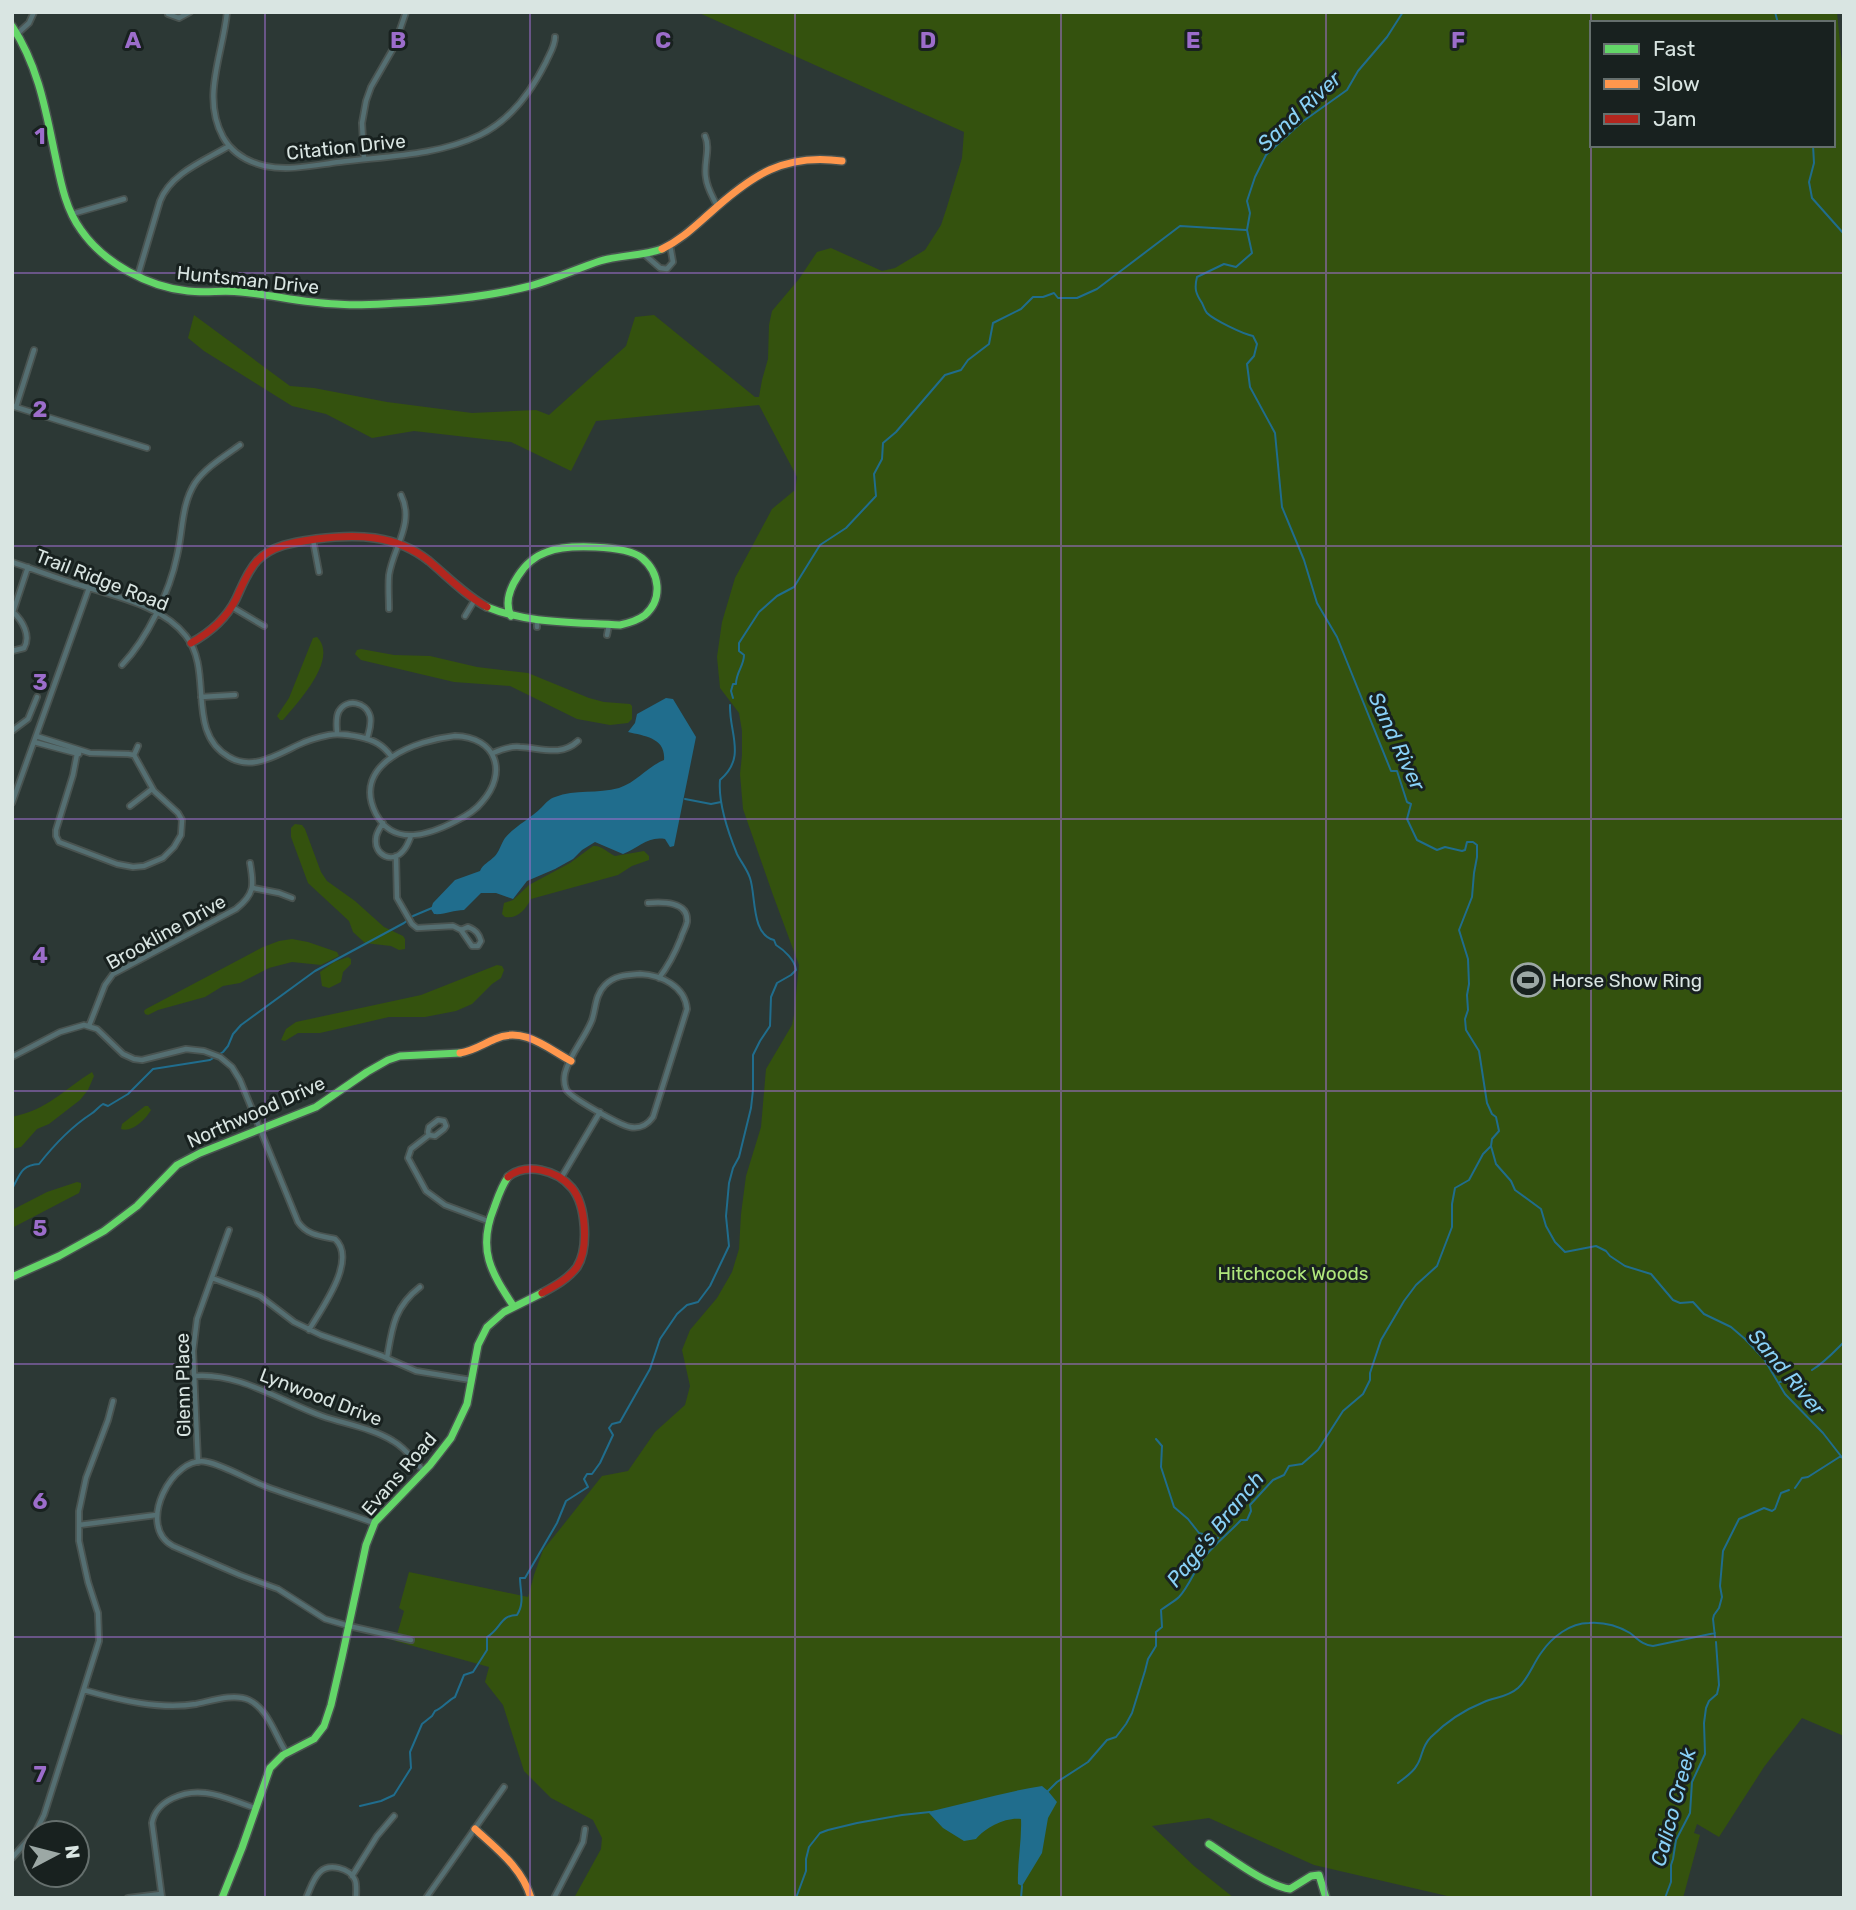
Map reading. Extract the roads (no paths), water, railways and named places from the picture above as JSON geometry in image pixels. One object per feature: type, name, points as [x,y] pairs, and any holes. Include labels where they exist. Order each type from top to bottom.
[{"type":"street","points":[[18,33],[29,23],[34,12]]},
{"type":"street","points":[[168,14],[178,18],[190,12]]},
{"type":"street","points":[[138,275],[165,190],[177,177],[229,146],[216,121],[213,99],[214,79],[227,12]]},
{"type":"street","points":[[364,160],[362,123],[366,101],[398,39],[406,12]]},
{"type":"street","name":"Huntsman Drive","points":[[12,26],[29,54],[38,81],[60,179],[71,214],[81,230],[117,263],[162,286],[187,291],[238,291],[331,304],[447,301],[505,292],[605,260],[654,252],[670,245],[749,181],[781,163],[813,157],[842,161]]},
{"type":"street","name":"Citation Drive","points":[[229,146],[242,157],[270,167],[305,167],[422,153],[472,138],[487,131],[512,112],[530,90],[554,47],[555,37]]},
{"type":"street","points":[[705,136],[708,140],[706,178],[717,206]]},
{"type":"street","points":[[71,214],[124,200]]},
{"type":"street","name":"Huntsman Drive","points":[[641,253],[651,258],[660,268],[667,269],[673,262],[670,245]]},
{"type":"street","points":[[34,350],[14,407],[147,448]]},
{"type":"street","points":[[122,665],[135,649],[156,612],[175,566],[184,510],[191,490],[204,472],[240,445]]},
{"type":"street","points":[[389,609],[390,573],[406,514],[401,495]]},
{"type":"street","points":[[391,756],[380,744],[337,734],[301,743],[277,756],[251,763],[224,754],[209,737],[205,724],[197,660],[191,643],[217,626],[232,607],[248,573],[265,554],[279,547],[313,540],[348,536],[399,543],[414,550],[474,601],[487,608],[511,616],[537,623],[625,625],[644,616],[654,603],[658,589],[655,576],[644,559],[631,552],[570,547],[551,550],[524,567],[514,581],[507,607],[511,616]]},
{"type":"street","points":[[313,540],[319,572]]},
{"type":"street","name":"Trail Ridge Road","points":[[12,562],[156,612],[174,624],[191,643]]},
{"type":"street","points":[[12,651],[24,649],[27,641],[26,631],[13,612],[28,568]]},
{"type":"street","points":[[12,803],[89,588]]},
{"type":"street","points":[[465,616],[474,601]]},
{"type":"street","points":[[232,607],[264,626]]},
{"type":"street","points":[[607,635],[609,625]]},
{"type":"street","points":[[201,697],[235,695]]},
{"type":"street","points":[[12,731],[28,719],[37,697]]},
{"type":"street","points":[[337,734],[339,711],[346,705],[355,703],[364,707],[370,715],[367,739]]},
{"type":"street","points":[[461,736],[481,742],[493,753],[496,774],[491,790],[481,804],[466,816],[437,831],[411,836],[397,832],[383,823],[373,806],[370,791],[377,771],[391,756],[407,748],[461,736]]},
{"type":"street","points":[[35,739],[90,753]]},
{"type":"street","points":[[35,739],[77,754],[134,755]]},
{"type":"street","points":[[493,753],[516,747],[563,750],[578,741]]},
{"type":"street","points":[[134,755],[138,746]]},
{"type":"street","points":[[77,754],[56,836],[61,844],[127,867],[144,866],[160,860],[170,852],[177,843],[182,820],[152,789],[134,755]]},
{"type":"street","points":[[130,806],[152,789]]},
{"type":"street","points":[[383,823],[376,837],[376,847],[384,856],[396,856],[404,850],[411,836]]},
{"type":"street","points":[[396,856],[397,898],[412,924],[417,928],[453,926],[461,930],[472,946],[478,946],[480,935],[474,929],[461,930]]},
{"type":"street","points":[[250,863],[253,888],[292,898]]},
{"type":"street","name":"Brookline Drive","points":[[89,1026],[105,985],[113,974],[236,909],[253,888]]},
{"type":"street","points":[[648,903],[678,905],[687,918],[668,967],[659,978]]},
{"type":"street","points":[[646,974],[659,978],[683,993],[687,1009],[653,1117],[645,1125],[633,1128],[568,1093],[564,1076],[570,1061],[593,1017],[598,994],[607,983],[624,975],[646,974]]},
{"type":"street","points":[[12,1057],[60,1032],[76,1026],[89,1026],[104,1034],[123,1054],[134,1059],[142,1060],[192,1049],[210,1052],[228,1063],[237,1076],[300,1227],[316,1236],[335,1239],[342,1249],[339,1277],[309,1330]]},
{"type":"street","name":"Northwood Drive","points":[[12,1277],[48,1262],[97,1235],[136,1206],[177,1165],[320,1105],[394,1057],[469,1051],[499,1036],[515,1034],[528,1037],[570,1061]]},
{"type":"street","points":[[514,1307],[488,1256],[486,1232],[500,1190],[506,1179],[521,1169],[544,1172],[560,1179],[600,1112]]},
{"type":"street","points":[[429,1135],[412,1148],[408,1158],[426,1191],[445,1205],[489,1221]]},
{"type":"street","name":"Evans Road","points":[[222,1898],[267,1774],[278,1757],[309,1742],[323,1728],[333,1698],[369,1535],[374,1523],[444,1451],[469,1397],[475,1352],[482,1335],[496,1318],[565,1280],[582,1258],[586,1232],[579,1202],[571,1187],[560,1179]]},
{"type":"street","name":"Glenn Place","points":[[198,1462],[193,1351],[195,1327],[229,1230]]},
{"type":"street","points":[[212,1278],[258,1295],[286,1317],[309,1330],[342,1343],[416,1371],[471,1380]]},
{"type":"street","points":[[387,1358],[397,1312],[409,1295],[420,1287]]},
{"type":"street","name":"Lynwood Drive","points":[[194,1376],[211,1375],[236,1380],[302,1409],[386,1437],[402,1447],[425,1472]]},
{"type":"street","points":[[12,1858],[40,1823],[97,1649],[98,1613],[84,1568],[79,1541],[79,1511],[86,1478],[113,1401]]},
{"type":"street","points":[[374,1523],[264,1486],[207,1462],[186,1466],[178,1472],[159,1502],[156,1515],[161,1534],[167,1542],[278,1589],[318,1615],[349,1626],[411,1640]]},
{"type":"street","points":[[79,1525],[156,1515]]},
{"type":"street","points":[[84,1690],[171,1706],[234,1697],[246,1699],[265,1715],[286,1752]]},
{"type":"street","points":[[426,1898],[504,1787]]},
{"type":"street","points":[[128,1898],[161,1896],[152,1823],[162,1804],[201,1792],[256,1808]]},
{"type":"street","points":[[352,1876],[377,1836],[394,1816]]},
{"type":"street","points":[[475,1829],[513,1866],[526,1884],[531,1898]]},
{"type":"street","points":[[554,1898],[583,1842],[585,1829]]},
{"type":"street","points":[[1209,1844],[1264,1879],[1286,1889],[1291,1889],[1311,1875],[1319,1875],[1326,1898]]},
{"type":"street","points":[[306,1898],[316,1877],[324,1869],[338,1868],[352,1876],[356,1884],[356,1898]]},
{"type":"water","points":[[666,698],[673,699],[696,737],[674,846],[670,847],[665,839],[653,839],[623,854],[595,842],[573,859],[527,881],[513,899],[496,893],[481,893],[464,910],[434,914],[431,909],[433,903],[455,880],[480,871],[496,854],[505,838],[551,799],[570,793],[619,788],[664,760],[662,747],[653,739],[628,732],[635,723],[637,714]]},
{"type":"water","points":[[1042,1786],[1057,1802],[1048,1818],[1042,1853],[1022,1886],[1018,1884],[1021,1819],[1003,1821],[976,1839],[964,1841],[943,1828],[928,1812],[1000,1794]]},
{"type":"waterway","name":"Sand River","points":[[1403,12],[1387,37],[1358,71],[1347,90],[1302,122],[1266,155],[1247,201],[1250,213],[1247,230],[1252,253],[1236,267],[1224,264],[1197,277],[1197,294],[1207,313],[1253,336],[1257,344],[1254,356],[1247,364],[1250,387],[1275,433],[1282,507],[1304,560],[1317,603],[1337,637],[1391,771],[1397,771],[1407,802],[1411,804],[1407,819],[1417,840],[1437,850],[1445,847],[1462,851],[1465,850],[1467,842],[1477,845],[1472,897],[1459,930],[1468,959],[1466,1030],[1479,1051],[1487,1103],[1496,1117],[1499,1131],[1492,1139],[1491,1146],[1496,1164],[1515,1190],[1541,1209],[1546,1226],[1555,1242],[1565,1252],[1596,1246],[1625,1266],[1651,1274],[1673,1300],[1680,1303],[1693,1302],[1704,1314],[1731,1327],[1764,1359],[1785,1394],[1823,1433],[1844,1460]]},
{"type":"waterway","points":[[1775,12],[1777,21]]},
{"type":"waterway","points":[[1813,147],[1814,163],[1809,182],[1812,198],[1844,234]]},
{"type":"waterway","points":[[733,698],[731,691],[744,659],[744,655],[739,651],[739,643],[759,612],[777,596],[794,587],[820,545],[846,528],[876,496],[874,474],[882,459],[883,443],[896,432],[945,375],[961,370],[968,360],[989,344],[993,323],[1021,309],[1033,297],[1054,293],[1058,298],[1077,298],[1097,289],[1180,226],[1246,230]]},
{"type":"waterway","points":[[360,1806],[394,1795],[411,1768],[410,1752],[422,1724],[455,1697],[464,1675],[473,1672],[487,1650],[487,1637],[507,1617],[517,1615],[521,1601],[520,1578],[525,1578],[557,1523],[566,1501],[588,1487],[584,1479],[587,1474],[592,1474],[600,1463],[613,1435],[609,1428],[620,1422],[650,1369],[660,1339],[677,1314],[687,1305],[698,1302],[710,1286],[729,1246],[726,1216],[729,1183],[739,1157],[751,1108],[753,1055],[770,1026],[771,997],[777,983],[796,970],[789,956],[761,931],[750,878],[737,854],[724,817],[720,780],[733,763],[735,754],[730,705]]},
{"type":"waterway","points":[[685,799],[711,804],[721,802]]},
{"type":"waterway","points":[[12,1189],[19,1175],[28,1166],[39,1164],[77,1125],[103,1104],[108,1106],[128,1094],[153,1069],[210,1060],[223,1052],[241,1025],[315,971],[432,908]]},
{"type":"waterway","name":"Page's Branch","points":[[1048,1791],[1088,1762],[1107,1740],[1116,1737],[1126,1724],[1132,1713],[1148,1659],[1156,1646],[1156,1632],[1162,1627],[1161,1610],[1179,1597],[1210,1550],[1241,1520],[1247,1520],[1251,1511],[1250,1505],[1273,1480],[1284,1475],[1289,1466],[1302,1464],[1318,1450],[1343,1411],[1363,1394],[1370,1380],[1381,1340],[1416,1285],[1437,1266],[1452,1227],[1455,1188],[1469,1180],[1483,1154],[1491,1146]]},
{"type":"waterway","points":[[1812,1370],[1844,1342]]},
{"type":"waterway","points":[[1780,1382],[1799,1376]]},
{"type":"waterway","points":[[1156,1439],[1162,1446],[1161,1467],[1174,1507],[1199,1533],[1218,1538]]},
{"type":"waterway","name":"Calico Creek","points":[[1795,1488],[1802,1478],[1841,1456]]},
{"type":"waterway","name":"Calico Creek","points":[[1715,1637],[1713,1619],[1722,1597],[1720,1586],[1723,1551],[1739,1519],[1764,1508],[1772,1511],[1781,1493],[1789,1490]]},
{"type":"waterway","points":[[1398,1783],[1415,1768],[1425,1744],[1431,1737],[1469,1709],[1518,1688],[1545,1647],[1568,1628],[1594,1623],[1615,1626],[1653,1646],[1715,1633]]},
{"type":"waterway","name":"Calico Creek","points":[[1665,1898],[1671,1882],[1676,1840],[1690,1813],[1692,1782],[1705,1754],[1706,1708],[1717,1694],[1719,1685],[1716,1642]]},
{"type":"waterway","name":"Page's Branch","points":[[796,1898],[806,1871],[809,1847],[820,1833],[857,1823],[930,1812]]},
{"type":"waterway","points":[[1021,1898],[1022,1886]]},
{"type":"place","name":"Horse Show Ring","points":[[1528,980]]},
{"type":"park label","name":"Hitchcock Woods","points":[[1293,1273]]}]
